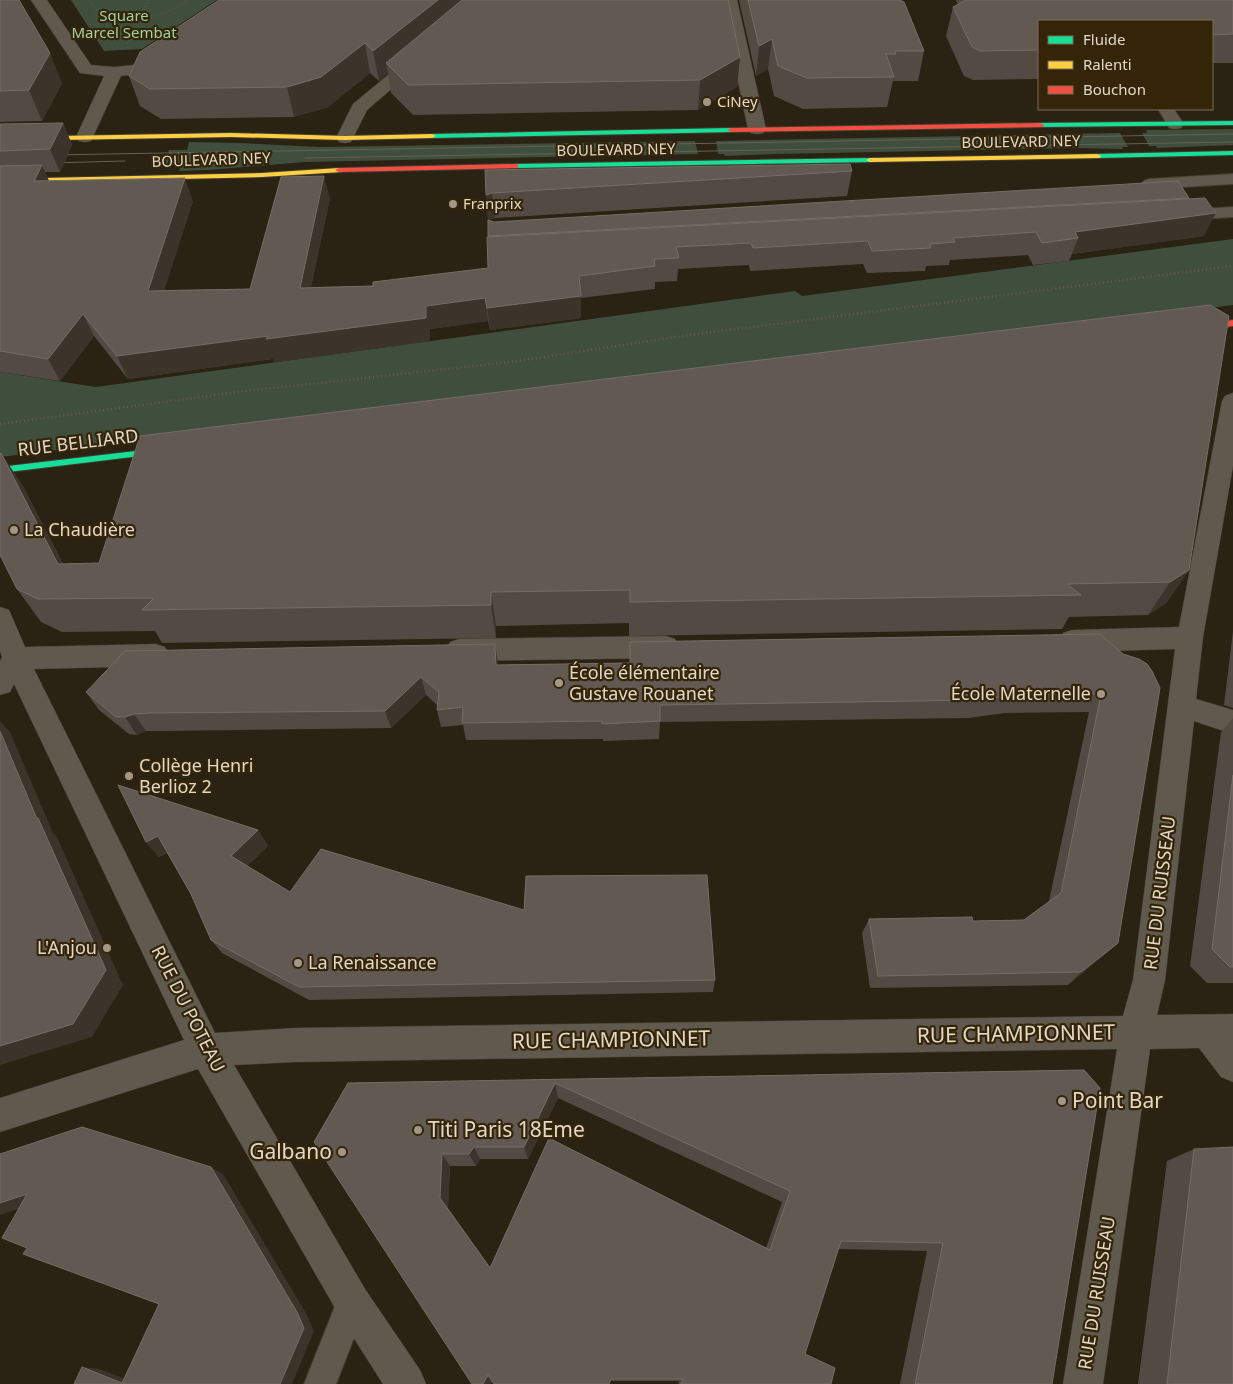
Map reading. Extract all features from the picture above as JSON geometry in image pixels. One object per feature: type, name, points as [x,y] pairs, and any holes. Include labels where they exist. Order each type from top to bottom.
[{"type":"main road","name":"BOULEVARD NEY","points":[[0,139],[230,135],[344,138],[757,129],[1233,123]]},
{"type":"main road","name":"BOULEVARD NEY","points":[[0,180],[262,175],[314,170],[1233,153]]},
{"type":"main road","points":[[1182,330],[1233,323]]},
{"type":"main road","name":"RUE BELLIARD","points":[[0,470],[186,448]]},
{"type":"street","points":[[40,0],[83,66],[91,70],[114,72],[144,67],[179,44]]},
{"type":"street","points":[[729,0],[757,129]]},
{"type":"street","points":[[344,138],[359,108],[428,51]]},
{"type":"street","points":[[85,137],[114,72]]},
{"type":"street","points":[[1167,110],[1175,124]]},
{"type":"street","name":"RUE DU RUISSEAU","points":[[1083,1384],[1136,1032],[1149,980],[1190,637],[1228,459],[1233,401]]},
{"type":"street","name":"RUE DU POTEAU","points":[[0,617],[16,658],[206,1050],[352,1302],[406,1384]]},
{"type":"street","points":[[1047,642],[1158,640],[1190,637]]},
{"type":"street","points":[[437,651],[694,647]]},
{"type":"street","points":[[0,684],[16,658],[180,655]]},
{"type":"street","points":[[1182,706],[1233,722]]},
{"type":"street","points":[[1221,1031],[1233,1065]]},
{"type":"street","name":"RUE CHAMPIONNET","points":[[0,1115],[206,1050],[295,1045],[1221,1031]]},
{"type":"lane","points":[[1132,185],[1233,179]]},
{"type":"lane","points":[[1174,215],[1233,212]]},
{"type":"lane","points":[[320,1384],[352,1302]]},
{"type":"path","points":[[89,0],[102,15],[116,20],[138,21],[155,17],[189,0]]},
{"type":"path","points":[[114,72],[149,0]]},
{"type":"path","points":[[0,424],[245,391],[511,362],[689,335],[1233,266]]},
{"type":"green space","name":"Square Marcel Sembat","points":[[71,0],[217,0],[142,49],[104,51]]},
{"type":"green space","points":[[1233,129],[1233,145],[1157,148],[1156,146],[1149,146],[1142,133],[1147,133],[1146,130]]},
{"type":"green space","points":[[1120,133],[1128,147],[1122,147],[1123,149],[1077,148],[725,156],[724,154],[718,154],[716,141]]},
{"type":"green space","points":[[695,141],[698,154],[305,162],[179,171],[182,164],[163,164],[169,150],[187,150],[189,142],[319,147]]},
{"type":"green space","points":[[1233,239],[1233,305],[0,457],[0,372],[96,387],[795,291],[802,296]]},
{"type":"building","points":[[0,0],[19,0],[50,53],[29,90],[0,91]]},
{"type":"building","points":[[219,0],[438,0],[373,51],[365,43],[321,77],[287,87],[150,89],[129,76],[140,52]]},
{"type":"building","points":[[462,0],[728,0],[740,57],[700,80],[408,85],[386,63]]},
{"type":"building","points":[[748,0],[899,0],[904,2],[924,51],[895,51],[896,54],[886,54],[894,77],[807,78],[778,66],[772,39],[759,46]]},
{"type":"building","points":[[966,0],[1233,0],[1233,34],[1213,35],[1213,20],[1038,20],[1038,50],[980,51],[972,47],[953,7]]},
{"type":"building","points":[[63,123],[50,149],[0,151],[0,124]]},
{"type":"building","points":[[850,164],[852,171],[492,193],[486,195],[485,170]]},
{"type":"building","points":[[42,165],[34,181],[185,178],[148,291],[250,289],[281,177],[324,176],[300,288],[373,286],[373,282],[488,268],[487,237],[1205,198],[1216,213],[1075,232],[1078,238],[1042,243],[1036,232],[953,238],[955,242],[930,244],[931,248],[872,251],[868,241],[753,248],[751,243],[676,247],[679,258],[654,259],[655,266],[579,276],[581,296],[487,308],[485,298],[426,306],[426,318],[117,356],[83,314],[48,359],[0,351],[0,166]]},
{"type":"building","points":[[1178,181],[1189,198],[488,236],[488,220],[494,222]]},
{"type":"building","points":[[1210,305],[1229,316],[1189,570],[1170,582],[1067,584],[1081,595],[630,602],[630,590],[491,592],[491,605],[142,610],[154,598],[38,599],[17,589],[0,555],[1,453],[58,564],[99,563],[140,436]]},
{"type":"building","points":[[1100,634],[1123,654],[1139,659],[1147,664],[1160,688],[1118,943],[1081,972],[878,976],[869,919],[972,917],[973,921],[1024,920],[1061,893],[1101,694],[1015,695],[978,700],[660,705],[660,721],[602,724],[602,721],[462,723],[463,707],[437,710],[439,692],[421,677],[385,711],[151,713],[116,717],[86,692],[125,651],[495,644],[496,665],[630,663],[630,642]]},
{"type":"building","points":[[0,731],[37,819],[106,970],[73,1024],[0,1046]]},
{"type":"building","points":[[1233,775],[1233,967],[1230,967],[1212,949]]},
{"type":"building","points":[[118,785],[258,830],[231,856],[290,892],[321,849],[524,910],[526,876],[707,875],[715,980],[299,987],[211,940],[191,894],[158,836],[146,842]]},
{"type":"building","points":[[1084,1070],[1100,1088],[1052,1384],[915,1384],[943,1243],[841,1241],[805,1354],[835,1368],[831,1384],[681,1384],[683,1379],[611,1379],[609,1384],[494,1384],[488,1375],[483,1384],[472,1384],[314,1142],[348,1083]],"holes":[[[555,1083],[790,1191],[770,1250],[549,1138],[490,1268],[440,1198],[442,1154],[469,1154],[474,1147],[524,1147]]]},
{"type":"building","points":[[82,1127],[211,1167],[297,1312],[304,1328],[280,1384],[74,1384],[82,1367],[122,1383],[159,1304],[23,1254],[27,1248],[2,1238],[27,1194],[0,1203],[0,1154]]},
{"type":"building","points":[[1233,1147],[1233,1384],[1167,1384],[1194,1149]]},
{"type":"tram line","points":[[53,155],[1233,134]]},
{"type":"tram line","points":[[305,158],[1233,142]]},
{"type":"tram line","points":[[50,163],[125,161]]},
{"type":"traffic: fast","points":[[1040,125],[1233,123]]},
{"type":"traffic: fast","points":[[432,136],[731,130]]},
{"type":"traffic: fast","points":[[1097,156],[1233,153]]},
{"type":"traffic: fast","points":[[515,166],[870,160]]},
{"type":"traffic: fast","points":[[0,470],[170,450]]},
{"type":"traffic: slow","points":[[0,139],[231,135],[345,138],[432,136]]},
{"type":"traffic: slow","points":[[870,160],[1097,156]]},
{"type":"traffic: slow","points":[[0,181],[262,175],[339,170]]},
{"type":"traffic: jam","points":[[731,130],[1040,125]]},
{"type":"traffic: jam","points":[[339,170],[515,166]]},
{"type":"traffic: jam","points":[[1191,329],[1233,323]]},
{"type":"place","name":"CiNey","points":[[707,102]]},
{"type":"place","name":"Franprix","points":[[453,204]]},
{"type":"place","name":"La Chaudière","points":[[14,530]]},
{"type":"place","name":"École élémentaire Gustave Rouanet","points":[[559,683]]},
{"type":"place","name":"École Maternelle","points":[[1101,694]]},
{"type":"place","name":"Collège Henri Berlioz 2","points":[[129,776]]},
{"type":"place","name":"L'Anjou","points":[[107,948]]},
{"type":"place","name":"La Renaissance","points":[[298,963]]},
{"type":"place","name":"Point Bar","points":[[1062,1101]]},
{"type":"place","name":"Titi Paris 18Eme","points":[[418,1130]]},
{"type":"place","name":"Galbano","points":[[342,1152]]}]
